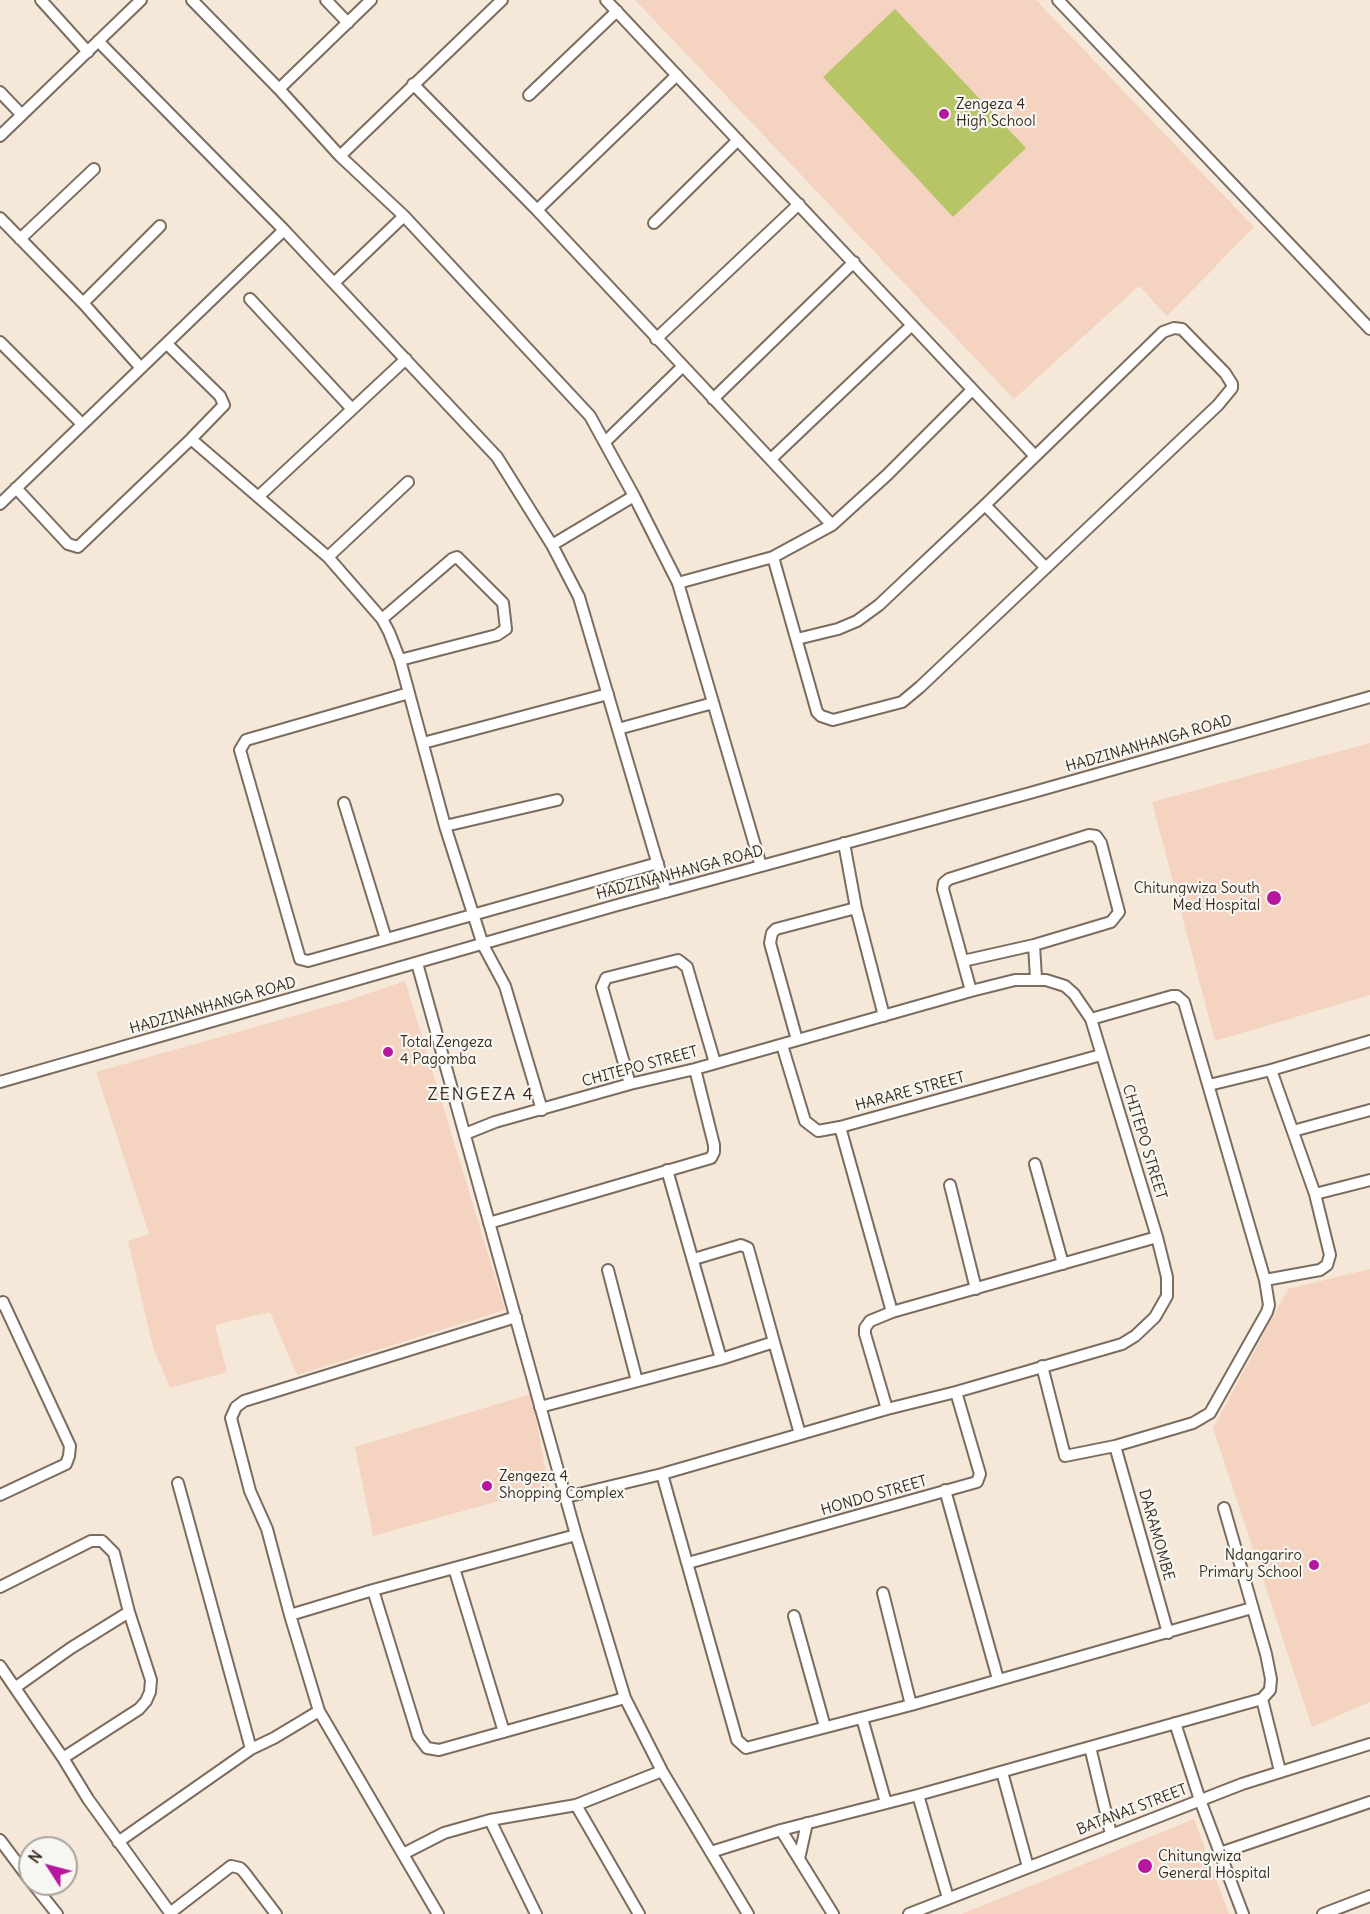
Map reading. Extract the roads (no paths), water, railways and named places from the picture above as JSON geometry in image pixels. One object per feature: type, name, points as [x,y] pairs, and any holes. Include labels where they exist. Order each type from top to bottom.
[{"type":"street","points":[[41,0],[88,51]]},
{"type":"street","points":[[0,136],[141,0]]},
{"type":"street","points":[[192,0],[279,89],[340,156],[404,216],[590,416],[678,583],[760,866]]},
{"type":"street","points":[[326,0],[348,23]]},
{"type":"street","points":[[279,89],[371,0]]},
{"type":"street","points":[[340,156],[502,0]]},
{"type":"street","points":[[606,0],[855,262],[1035,456]]},
{"type":"street","points":[[1058,0],[1370,329]]},
{"type":"street","points":[[529,95],[617,11]]},
{"type":"street","points":[[98,41],[284,230],[497,457],[552,545],[579,597],[666,892]]},
{"type":"street","points":[[537,210],[677,75]]},
{"type":"street","points":[[413,84],[537,210],[832,525]]},
{"type":"street","points":[[0,92],[22,115]]},
{"type":"street","points":[[654,223],[738,140]]},
{"type":"street","points":[[20,238],[94,169]]},
{"type":"street","points":[[656,339],[799,204]]},
{"type":"street","points":[[334,283],[404,216]]},
{"type":"street","points":[[0,218],[83,303],[141,368]]},
{"type":"street","points":[[83,303],[160,225]]},
{"type":"street","points":[[0,504],[284,230]]},
{"type":"street","points":[[713,399],[855,262]]},
{"type":"street","points":[[250,299],[352,409]]},
{"type":"street","points":[[771,459],[912,325]]},
{"type":"street","points":[[773,557],[817,712],[833,720],[902,702],[921,687],[1218,405],[1232,388],[1232,384],[1225,373],[1182,329],[1169,328],[879,605],[857,621],[797,639]]},
{"type":"street","points":[[0,342],[82,424]]},
{"type":"street","points":[[16,488],[68,543],[78,547],[224,405],[220,396],[167,344]]},
{"type":"street","points":[[259,496],[406,359]]},
{"type":"street","points":[[604,442],[682,367]]},
{"type":"street","points":[[678,583],[773,557],[832,525],[887,475],[972,390]]},
{"type":"street","points":[[191,439],[328,557],[382,619],[389,632],[400,660],[445,826],[473,914],[483,945],[506,986],[542,1110]]},
{"type":"street","points":[[328,557],[408,482]]},
{"type":"street","points":[[552,545],[634,496]]},
{"type":"street","points":[[985,505],[1046,568]]},
{"type":"street","points":[[382,619],[457,557],[502,603],[506,629],[497,635],[400,660]]},
{"type":"street","points":[[408,693],[246,740],[240,750],[300,959],[308,961],[658,863]]},
{"type":"street","points":[[423,743],[608,694]]},
{"type":"street","name":"HADZINANHANGA ROAD","points":[[0,1082],[666,892],[1030,794],[1370,697]]},
{"type":"street","points":[[618,729],[713,703]]},
{"type":"street","points":[[445,826],[557,800]]},
{"type":"street","points":[[344,802],[386,939]]},
{"type":"street","points":[[963,960],[1034,945],[1111,922],[1117,916],[1119,908],[1101,843],[1096,836],[1089,835],[949,879],[944,883],[943,889],[971,991]]},
{"type":"street","points":[[844,843],[856,908],[884,1016]]},
{"type":"street","points":[[797,1040],[770,943],[772,933],[776,929],[856,908]]},
{"type":"street","points":[[1034,945],[1036,978]]},
{"type":"street","points":[[630,1084],[602,987],[606,978],[678,960],[687,967],[715,1063]]},
{"type":"street","points":[[417,963],[576,1535],[625,1698],[662,1771],[748,1914]]},
{"type":"street","name":"CHITEPO STREET","points":[[465,1134],[495,1122],[630,1084],[695,1069],[971,991],[1015,980],[1036,978],[1065,986],[1074,994],[1091,1018],[1157,1237],[1167,1277],[1168,1287],[1164,1303],[1155,1317],[1122,1344],[662,1474],[566,1497]]},
{"type":"street","points":[[1042,1366],[1065,1456],[1115,1446],[1193,1423],[1210,1413],[1268,1309],[1265,1280],[1187,1007],[1181,998],[1172,996],[1091,1018]]},
{"type":"street","points":[[1209,1085],[1271,1070],[1370,1041]]},
{"type":"street","name":"HARARE STREET","points":[[783,1044],[805,1121],[818,1131],[840,1127],[1101,1055]]},
{"type":"street","points":[[489,1223],[708,1159],[714,1152],[695,1069]]},
{"type":"street","points":[[1265,1280],[1320,1270],[1327,1264],[1330,1255],[1315,1194],[1271,1070]]},
{"type":"street","points":[[1293,1131],[1370,1110]]},
{"type":"street","points":[[840,1127],[892,1312]]},
{"type":"street","points":[[1035,1164],[1063,1264]]},
{"type":"street","points":[[667,1170],[721,1359]]},
{"type":"street","points":[[1315,1194],[1370,1180]]},
{"type":"street","points":[[950,1185],[976,1289]]},
{"type":"street","points":[[887,1409],[865,1334],[865,1328],[870,1321],[892,1312],[1157,1237]]},
{"type":"street","points":[[694,1259],[741,1245],[748,1248],[800,1434]]},
{"type":"street","points":[[608,1270],[638,1381]]},
{"type":"street","points":[[0,1495],[66,1464],[70,1446],[1,1301]]},
{"type":"street","points":[[438,1914],[320,1711],[290,1615],[267,1529],[250,1491],[231,1418],[236,1407],[244,1401],[516,1317]]},
{"type":"street","points":[[540,1407],[721,1359],[774,1342]]},
{"type":"street","name":"HONDO STREET","points":[[688,1563],[977,1482],[980,1474],[956,1392]]},
{"type":"street","name":"DARAMOMBE","points":[[1115,1446],[1168,1633]]},
{"type":"street","points":[[662,1474],[739,1742],[750,1748],[825,1726],[912,1705],[1252,1608]]},
{"type":"street","points":[[178,1483],[251,1749]]},
{"type":"street","points":[[945,1490],[998,1679]]},
{"type":"street","points":[[711,1852],[781,1830],[918,1795],[1262,1699],[1270,1690],[1271,1679],[1224,1508]]},
{"type":"street","points":[[290,1615],[576,1535]]},
{"type":"street","points":[[0,1587],[91,1541],[102,1541],[114,1553],[129,1612],[152,1680],[150,1692],[139,1709],[63,1758]]},
{"type":"street","points":[[454,1568],[504,1732]]},
{"type":"street","points":[[373,1590],[418,1736],[427,1748],[439,1750],[625,1698]]},
{"type":"street","points":[[883,1593],[912,1705]]},
{"type":"street","points":[[16,1687],[71,1648],[129,1612]]},
{"type":"street","points":[[794,1616],[825,1726]]},
{"type":"street","points":[[0,1666],[88,1799],[170,1914],[231,1866],[240,1868],[244,1872],[276,1914]]},
{"type":"street","points":[[1262,1699],[1280,1771]]},
{"type":"street","points":[[118,1842],[251,1749],[320,1711]]},
{"type":"street","points":[[862,1718],[886,1803]]},
{"type":"street","points":[[1175,1723],[1200,1800],[1243,1914]]},
{"type":"street","name":"BATANAI STREET","points":[[909,1914],[1200,1800],[1280,1771],[1370,1744]]},
{"type":"street","points":[[1090,1747],[1111,1834]]},
{"type":"street","points":[[403,1854],[444,1833],[490,1820],[576,1805],[662,1771]]},
{"type":"street","points":[[1002,1772],[1028,1867]]},
{"type":"street","points":[[918,1795],[948,1898]]},
{"type":"street","points":[[1220,1853],[1370,1802]]},
{"type":"street","points":[[576,1805],[639,1914]]},
{"type":"street","points":[[490,1820],[536,1914]]},
{"type":"street","points":[[799,1859],[807,1823]]},
{"type":"street","points":[[781,1830],[833,1914]]},
{"type":"street","points":[[0,1840],[18,1864]]},
{"type":"street","points":[[43,1896],[57,1914]]},
{"type":"street","points":[[1323,1914],[1370,1896]]},
{"type":"place","name":"Zengeza 4 High School","points":[[944,114]]},
{"type":"place","name":"Chitungwiza South Med Hospital","points":[[1274,898]]},
{"type":"place","name":"Total Zengeza 4 Pagomba","points":[[388,1052]]},
{"type":"place","name":"Zengeza 4 Shopping Complex","points":[[487,1486]]},
{"type":"place","name":"Ndangariro Primary School","points":[[1314,1565]]},
{"type":"place","name":"Chitungwiza General Hospital","points":[[1145,1866]]},
{"type":"district","name":"ZENGEZA 4","points":[[481,1095]]}]
